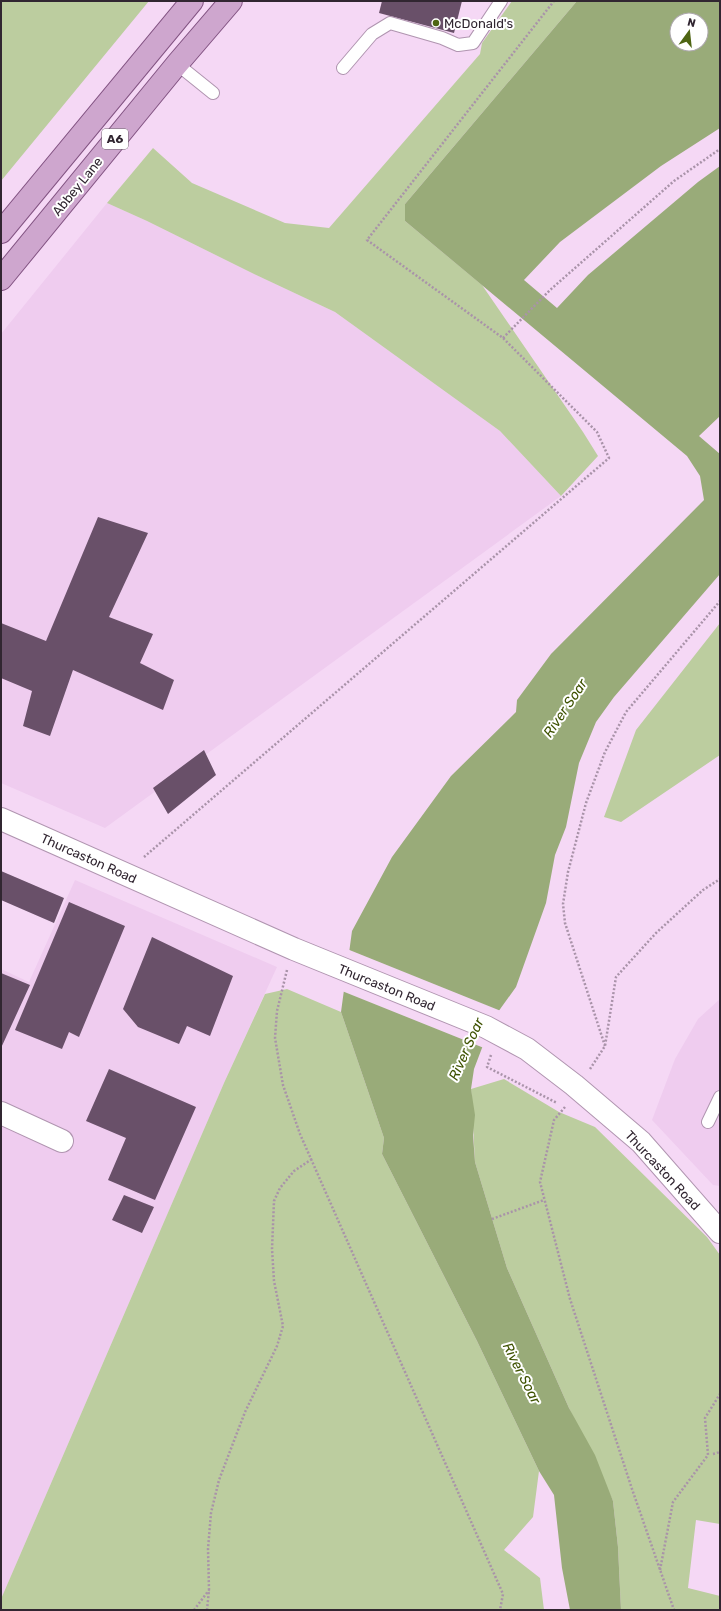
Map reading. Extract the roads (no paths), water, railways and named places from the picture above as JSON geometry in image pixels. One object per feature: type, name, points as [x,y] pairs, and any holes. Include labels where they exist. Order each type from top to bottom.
[{"type":"main road","name":"A6","points":[[1,232],[192,1]]},
{"type":"main road","name":"Abbey Lane","points":[[1,279],[177,64],[231,1]]},
{"type":"street","name":"Thurcaston Road","points":[[1,819],[318,960],[486,1027],[527,1049],[641,1142],[718,1227]]},
{"type":"street","points":[[1,1113],[62,1141]]},
{"type":"lane","points":[[343,68],[372,34],[390,23],[442,38],[458,45],[473,43],[501,1]]},
{"type":"lane","points":[[177,64],[213,93]]},
{"type":"lane","points":[[708,1122],[720,1097]]},
{"type":"water","name":"River Soar","points":[[577,1],[720,1],[720,128],[661,166],[560,242],[524,280],[557,308],[588,275],[698,182],[720,166],[720,416],[699,436],[720,454],[720,574],[614,697],[596,722],[579,763],[566,827],[555,855],[546,903],[516,987],[493,1019],[474,1069],[471,1089],[475,1115],[473,1135],[475,1162],[507,1268],[569,1408],[595,1455],[613,1501],[618,1547],[621,1610],[570,1610],[562,1568],[554,1495],[539,1471],[477,1341],[382,1154],[384,1138],[341,1012],[352,931],[392,857],[451,776],[516,712],[517,700],[551,654],[704,500],[700,476],[687,456],[405,221],[405,204]]},
{"type":"place","name":"McDonald's","points":[[436,23]]}]
